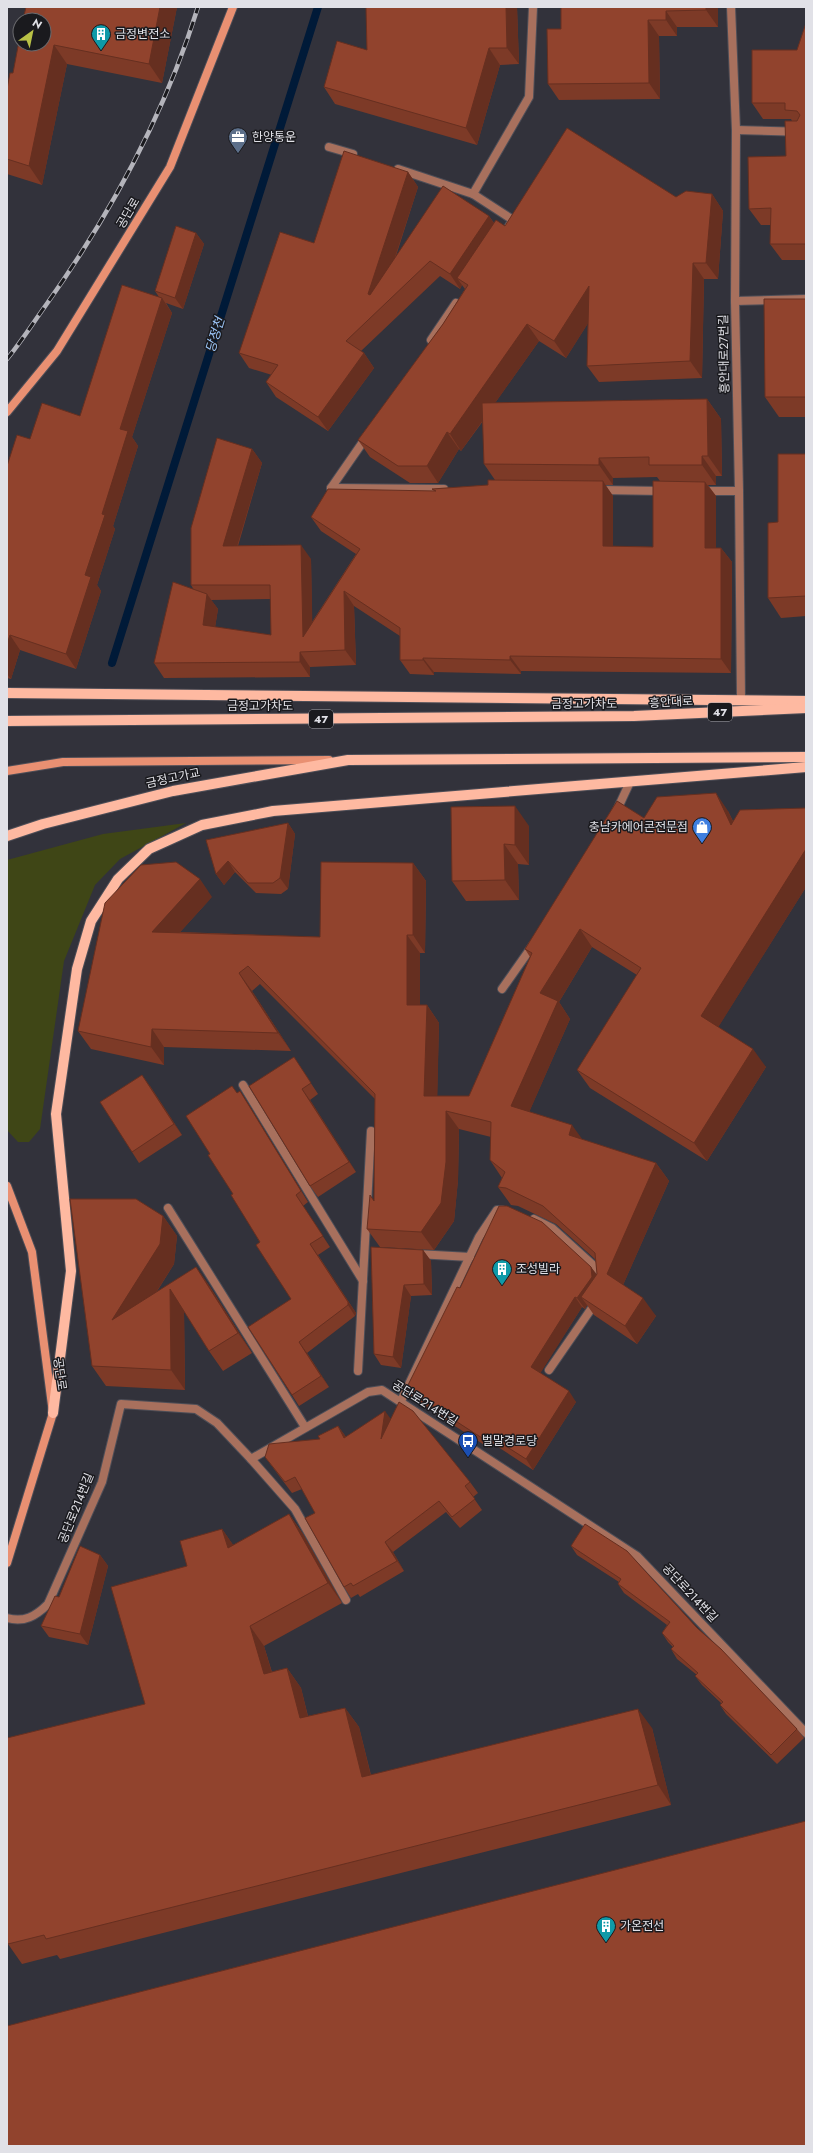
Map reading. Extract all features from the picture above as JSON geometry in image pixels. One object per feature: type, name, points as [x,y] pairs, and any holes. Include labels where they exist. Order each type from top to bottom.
[{"type":"main road","points":[[7,693],[806,700]]},
{"type":"main road","name":"흥안대로","points":[[634,716],[806,708]]},
{"type":"main road","name":"금정고가차도","points":[[7,721],[634,716]]},
{"type":"main road","points":[[348,760],[806,757]]},
{"type":"main road","name":"금정고가교","points":[[7,836],[43,824],[173,791],[348,760]]},
{"type":"main road","points":[[53,1413],[71,1270],[56,1114],[77,969],[91,921],[118,879],[149,849],[202,825],[273,811],[806,767]]},
{"type":"street","name":"공단로","points":[[7,412],[57,351],[170,167],[233,7]]},
{"type":"street","points":[[473,194],[529,97],[533,7]]},
{"type":"street","name":"흥안대로27번길","points":[[731,7],[736,130],[735,301],[741,700]]},
{"type":"street","points":[[736,130],[806,132]]},
{"type":"street","points":[[329,147],[358,156]]},
{"type":"street","points":[[387,166],[473,194],[513,220],[504,233]]},
{"type":"street","points":[[424,351],[460,298]]},
{"type":"street","points":[[735,301],[806,299]]},
{"type":"street","points":[[371,429],[331,488],[451,489]]},
{"type":"street","points":[[587,490],[667,491]]},
{"type":"street","points":[[691,491],[739,491]]},
{"type":"street","points":[[7,772],[63,762],[348,760]]},
{"type":"street","points":[[614,817],[630,782]]},
{"type":"street","points":[[502,989],[537,940]]},
{"type":"street","points":[[243,1085],[363,1281]]},
{"type":"street","points":[[358,1371],[363,1281],[368,1252],[371,1131]]},
{"type":"street","name":"공단로","points":[[7,1186],[32,1252],[53,1413],[7,1563]]},
{"type":"street","points":[[168,1208],[305,1427]]},
{"type":"street","points":[[401,1401],[479,1237],[498,1210],[510,1210]]},
{"type":"street","points":[[528,1216],[552,1228],[604,1275],[604,1282]]},
{"type":"street","points":[[410,1254],[470,1257]]},
{"type":"street","points":[[549,1370],[600,1295]]},
{"type":"street","name":"공단로214번길","points":[[7,1618],[18,1621],[37,1615],[48,1604],[102,1482],[121,1404],[196,1409],[217,1423],[251,1459],[368,1392],[382,1390],[637,1556],[806,1733]]},
{"type":"street","points":[[251,1459],[295,1510],[346,1600]]},
{"type":"green space","points":[[186,823],[120,859],[95,885],[64,961],[40,1129],[29,1142],[18,1142],[7,1130],[7,860],[103,834]]},
{"type":"building","points":[[26,7],[160,7],[149,64],[54,45],[29,166],[7,159],[7,89],[10,73],[13,73],[17,52],[52,52],[52,12],[25,12]]},
{"type":"building","points":[[366,7],[506,7],[507,48],[489,48],[466,128],[324,87],[337,41],[367,50]]},
{"type":"building","points":[[561,7],[706,7],[706,10],[666,11],[666,20],[648,20],[649,83],[548,84],[547,29],[561,29]]},
{"type":"building","points":[[806,23],[806,244],[770,244],[771,208],[749,209],[748,157],[786,156],[785,121],[797,121],[800,115],[797,111],[785,110],[785,103],[752,103],[752,50],[797,50]]},
{"type":"building","points":[[567,128],[676,197],[686,191],[712,194],[706,263],[693,263],[690,361],[587,366],[589,286],[554,341],[527,324],[450,434],[447,432],[427,466],[398,466],[358,440],[443,324],[468,285],[457,278],[496,220],[505,226]]},
{"type":"building","points":[[344,151],[408,172],[368,294],[370,295],[443,186],[489,216],[450,274],[430,261],[346,341],[364,353],[318,417],[266,382],[278,365],[239,353],[280,232],[314,243]]},
{"type":"building","points":[[176,226],[196,233],[175,298],[155,291]]},
{"type":"building","points":[[122,285],[162,298],[120,429],[128,431],[102,514],[105,515],[85,575],[91,577],[66,654],[10,635],[7,644],[7,466],[17,435],[30,439],[42,403],[80,416]]},
{"type":"building","points":[[764,299],[806,299],[806,397],[765,397]]},
{"type":"building","points":[[707,399],[708,456],[702,456],[702,465],[649,465],[649,457],[599,458],[599,465],[484,464],[482,403]]},
{"type":"building","points":[[217,438],[252,449],[223,546],[301,545],[303,637],[360,549],[311,517],[328,489],[436,491],[432,489],[488,485],[488,480],[603,481],[603,546],[653,547],[653,481],[705,482],[705,548],[721,548],[721,659],[510,656],[510,660],[423,658],[423,660],[400,660],[400,628],[344,591],[345,650],[300,652],[300,662],[154,663],[173,582],[207,594],[203,625],[271,635],[270,585],[191,585],[191,528]]},
{"type":"building","points":[[778,454],[806,454],[806,596],[768,598],[768,523],[778,522]]},
{"type":"building","points":[[716,793],[731,825],[740,810],[806,808],[806,849],[701,1016],[753,1049],[694,1143],[577,1070],[641,968],[580,929],[540,993],[558,1001],[511,1106],[572,1125],[569,1135],[656,1163],[607,1274],[643,1298],[625,1326],[581,1297],[597,1274],[595,1253],[543,1206],[506,1188],[498,1187],[505,1172],[490,1160],[491,1122],[446,1111],[446,1162],[441,1203],[421,1232],[367,1229],[370,1195],[374,1201],[375,1094],[248,966],[239,973],[278,1033],[152,1029],[151,1047],[78,1031],[105,903],[141,865],[176,862],[200,879],[152,932],[320,937],[321,862],[413,863],[413,935],[407,935],[407,1005],[427,1005],[424,1096],[469,1096],[532,953],[525,949],[617,801],[644,818],[657,797]]},
{"type":"building","points":[[515,806],[515,845],[504,844],[505,880],[452,881],[451,807]]},
{"type":"building","points":[[288,823],[280,878],[273,883],[248,883],[228,861],[216,874],[206,840]]},
{"type":"building","points":[[294,1057],[311,1083],[302,1089],[349,1162],[310,1186],[249,1086]]},
{"type":"building","points":[[142,1075],[174,1124],[132,1152],[100,1102]]},
{"type":"building","points":[[232,1086],[237,1093],[240,1091],[301,1191],[296,1195],[323,1236],[310,1244],[348,1302],[348,1305],[299,1342],[321,1376],[292,1395],[248,1327],[291,1299],[256,1245],[260,1242],[231,1195],[233,1194],[208,1155],[210,1154],[186,1116]]},
{"type":"building","points":[[70,1199],[136,1199],[163,1216],[160,1244],[112,1320],[196,1267],[238,1333],[209,1351],[170,1289],[171,1370],[92,1366]]},
{"type":"building","points":[[499,1206],[507,1206],[542,1222],[591,1267],[592,1277],[577,1298],[575,1297],[531,1367],[569,1391],[526,1459],[485,1433],[482,1438],[406,1389],[457,1287],[460,1288]]},
{"type":"building","points":[[371,1247],[423,1250],[424,1284],[404,1285],[393,1357],[374,1354]]},
{"type":"building","points":[[399,1402],[413,1411],[470,1482],[465,1486],[475,1499],[452,1517],[439,1501],[385,1542],[397,1561],[353,1586],[351,1583],[344,1587],[305,1518],[315,1513],[295,1477],[285,1482],[265,1457],[269,1444],[320,1439],[318,1436],[338,1426],[344,1438],[385,1411],[381,1439]]},
{"type":"building","points":[[289,1514],[328,1583],[250,1626],[264,1674],[287,1668],[300,1718],[345,1708],[362,1777],[638,1709],[658,1785],[46,1939],[44,1935],[8,1944],[7,1738],[145,1704],[111,1587],[187,1566],[180,1541],[222,1529],[228,1548]]},
{"type":"building","points":[[585,1524],[627,1551],[697,1628],[721,1649],[797,1729],[771,1755],[720,1705],[723,1702],[695,1676],[698,1673],[671,1649],[674,1646],[662,1633],[670,1622],[618,1584],[621,1579],[571,1546]]},
{"type":"building","points":[[80,1546],[100,1555],[80,1634],[41,1626],[55,1596],[59,1597]]},
{"type":"building","name":"가온전선","points":[[806,1821],[806,2146],[7,2146],[7,2026]]},
{"type":"waterway","name":"당정천","points":[[112,663],[318,7]]},
{"type":"railway","points":[[7,359],[70,271],[114,199],[134,162],[169,86],[185,47],[198,7]]},
{"type":"place","name":"금정변전소","points":[[101,51]]},
{"type":"place","name":"한양통운","points":[[238,154]]},
{"type":"place","name":"충남카에어콘전문점","points":[[702,844]]},
{"type":"place","name":"조성빌라","points":[[502,1286]]},
{"type":"place","name":"벌말경로당","points":[[468,1458]]},
{"type":"place","name":"가온전선","points":[[606,1943]]}]
